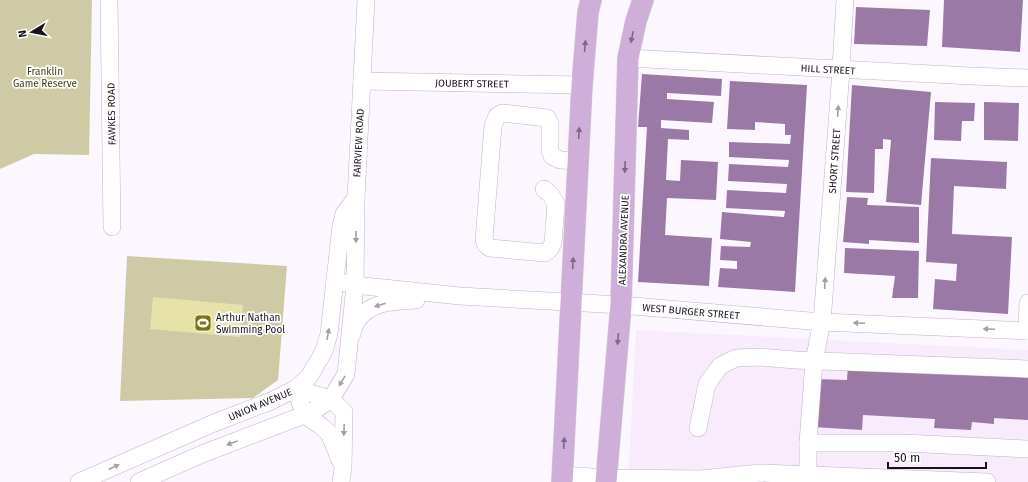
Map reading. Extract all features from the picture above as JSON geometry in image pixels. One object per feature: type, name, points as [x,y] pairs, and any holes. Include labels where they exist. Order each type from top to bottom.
[{"type":"main road","points":[[562,478],[582,85],[588,12],[591,0]]},
{"type":"main road","name":"ALEXANDRA AVENUE","points":[[607,480],[621,304],[628,58],[636,21],[643,0]]},
{"type":"street","name":"FAWKES ROAD","points":[[109,0],[112,227]]},
{"type":"street","name":"FAIRVIEW ROAD","points":[[355,286],[356,198],[366,0]]},
{"type":"street","name":"SHORT STREET","points":[[808,475],[808,443],[814,361],[822,322],[845,0]]},
{"type":"street","name":"HILL STREET","points":[[628,58],[1028,78]]},
{"type":"street","name":"JOUBERT STREET","points":[[362,82],[582,85]]},
{"type":"street","points":[[544,189],[551,195],[556,204],[553,242],[550,249],[544,253],[490,248],[486,245],[484,240],[493,126],[497,116],[502,113],[547,118],[550,124],[550,150],[552,156],[560,160],[578,162]]},
{"type":"street","name":"UNION AVENUE","points":[[80,482],[214,423],[271,401],[295,389],[309,377],[324,351],[329,334],[341,226],[344,214],[356,198]]},
{"type":"street","name":"WEST BURGER STREET","points":[[335,280],[355,286],[460,296],[621,304],[822,322],[1027,331]]},
{"type":"street","points":[[139,482],[202,454],[305,415],[331,399],[346,374],[355,286]]},
{"type":"street","points":[[349,343],[356,322],[375,306],[389,302],[460,296]]},
{"type":"street","points":[[1027,331],[1028,303]]},
{"type":"street","points":[[698,428],[707,384],[720,366],[736,358],[760,357],[814,361],[1028,369]]},
{"type":"street","points":[[295,389],[331,399],[344,412],[342,475]]},
{"type":"street","points":[[295,389],[305,415],[329,433],[342,475]]},
{"type":"street","points":[[808,443],[904,443],[1028,449]]},
{"type":"street","points":[[562,478],[665,480],[701,479],[760,473],[987,482]]},
{"type":"shaded area","points":[[153,297],[243,305],[240,337],[150,329]]},
{"type":"shaded area","points":[[636,330],[1028,350],[1028,482],[628,482]]},
{"type":"green space","name":"Franklin Game Reserve","points":[[0,0],[92,0],[89,155],[34,154],[0,169]]},
{"type":"green space","name":"Arthur Nathan Swimming Pool","points":[[127,256],[287,266],[278,380],[253,398],[120,401]]},
{"type":"building","points":[[944,0],[1023,0],[1020,52],[942,47]]},
{"type":"building","points":[[856,7],[930,10],[927,46],[854,44]]},
{"type":"building","points":[[642,74],[722,79],[721,96],[667,93],[667,99],[714,102],[712,123],[661,120],[661,128],[689,130],[689,140],[668,139],[666,180],[680,181],[681,160],[718,162],[716,200],[667,198],[665,235],[712,238],[709,286],[638,282],[647,127],[638,127]]},
{"type":"building","points":[[730,81],[807,85],[795,292],[718,287],[720,268],[737,269],[737,261],[720,260],[721,246],[750,247],[751,242],[720,239],[722,212],[784,217],[785,211],[726,208],[727,190],[786,193],[787,184],[728,181],[729,164],[788,167],[789,160],[729,157],[729,142],[790,144],[791,135],[785,135],[785,124],[755,122],[755,130],[727,129]]},
{"type":"building","points":[[852,85],[931,92],[921,205],[886,202],[891,140],[883,139],[883,149],[875,149],[874,193],[846,192]]},
{"type":"building","points":[[935,102],[975,103],[974,121],[962,121],[961,141],[934,140]]},
{"type":"building","points":[[984,102],[1019,103],[1018,141],[984,140]]},
{"type":"building","points":[[931,158],[1007,162],[1006,189],[954,186],[952,234],[1012,237],[1008,314],[933,309],[935,279],[956,281],[957,264],[926,262]]},
{"type":"building","points":[[847,197],[868,198],[867,205],[919,207],[919,243],[869,240],[869,244],[843,242]]},
{"type":"building","points":[[845,248],[919,251],[918,298],[892,298],[895,276],[844,273]]},
{"type":"building","points":[[848,364],[1028,374],[1028,420],[994,418],[994,424],[972,422],[971,430],[934,428],[935,419],[863,415],[862,430],[813,427],[815,379],[847,380]]},
{"type":"place","name":"Arthur Nathan Swimming Pool","points":[[203,323]]}]
